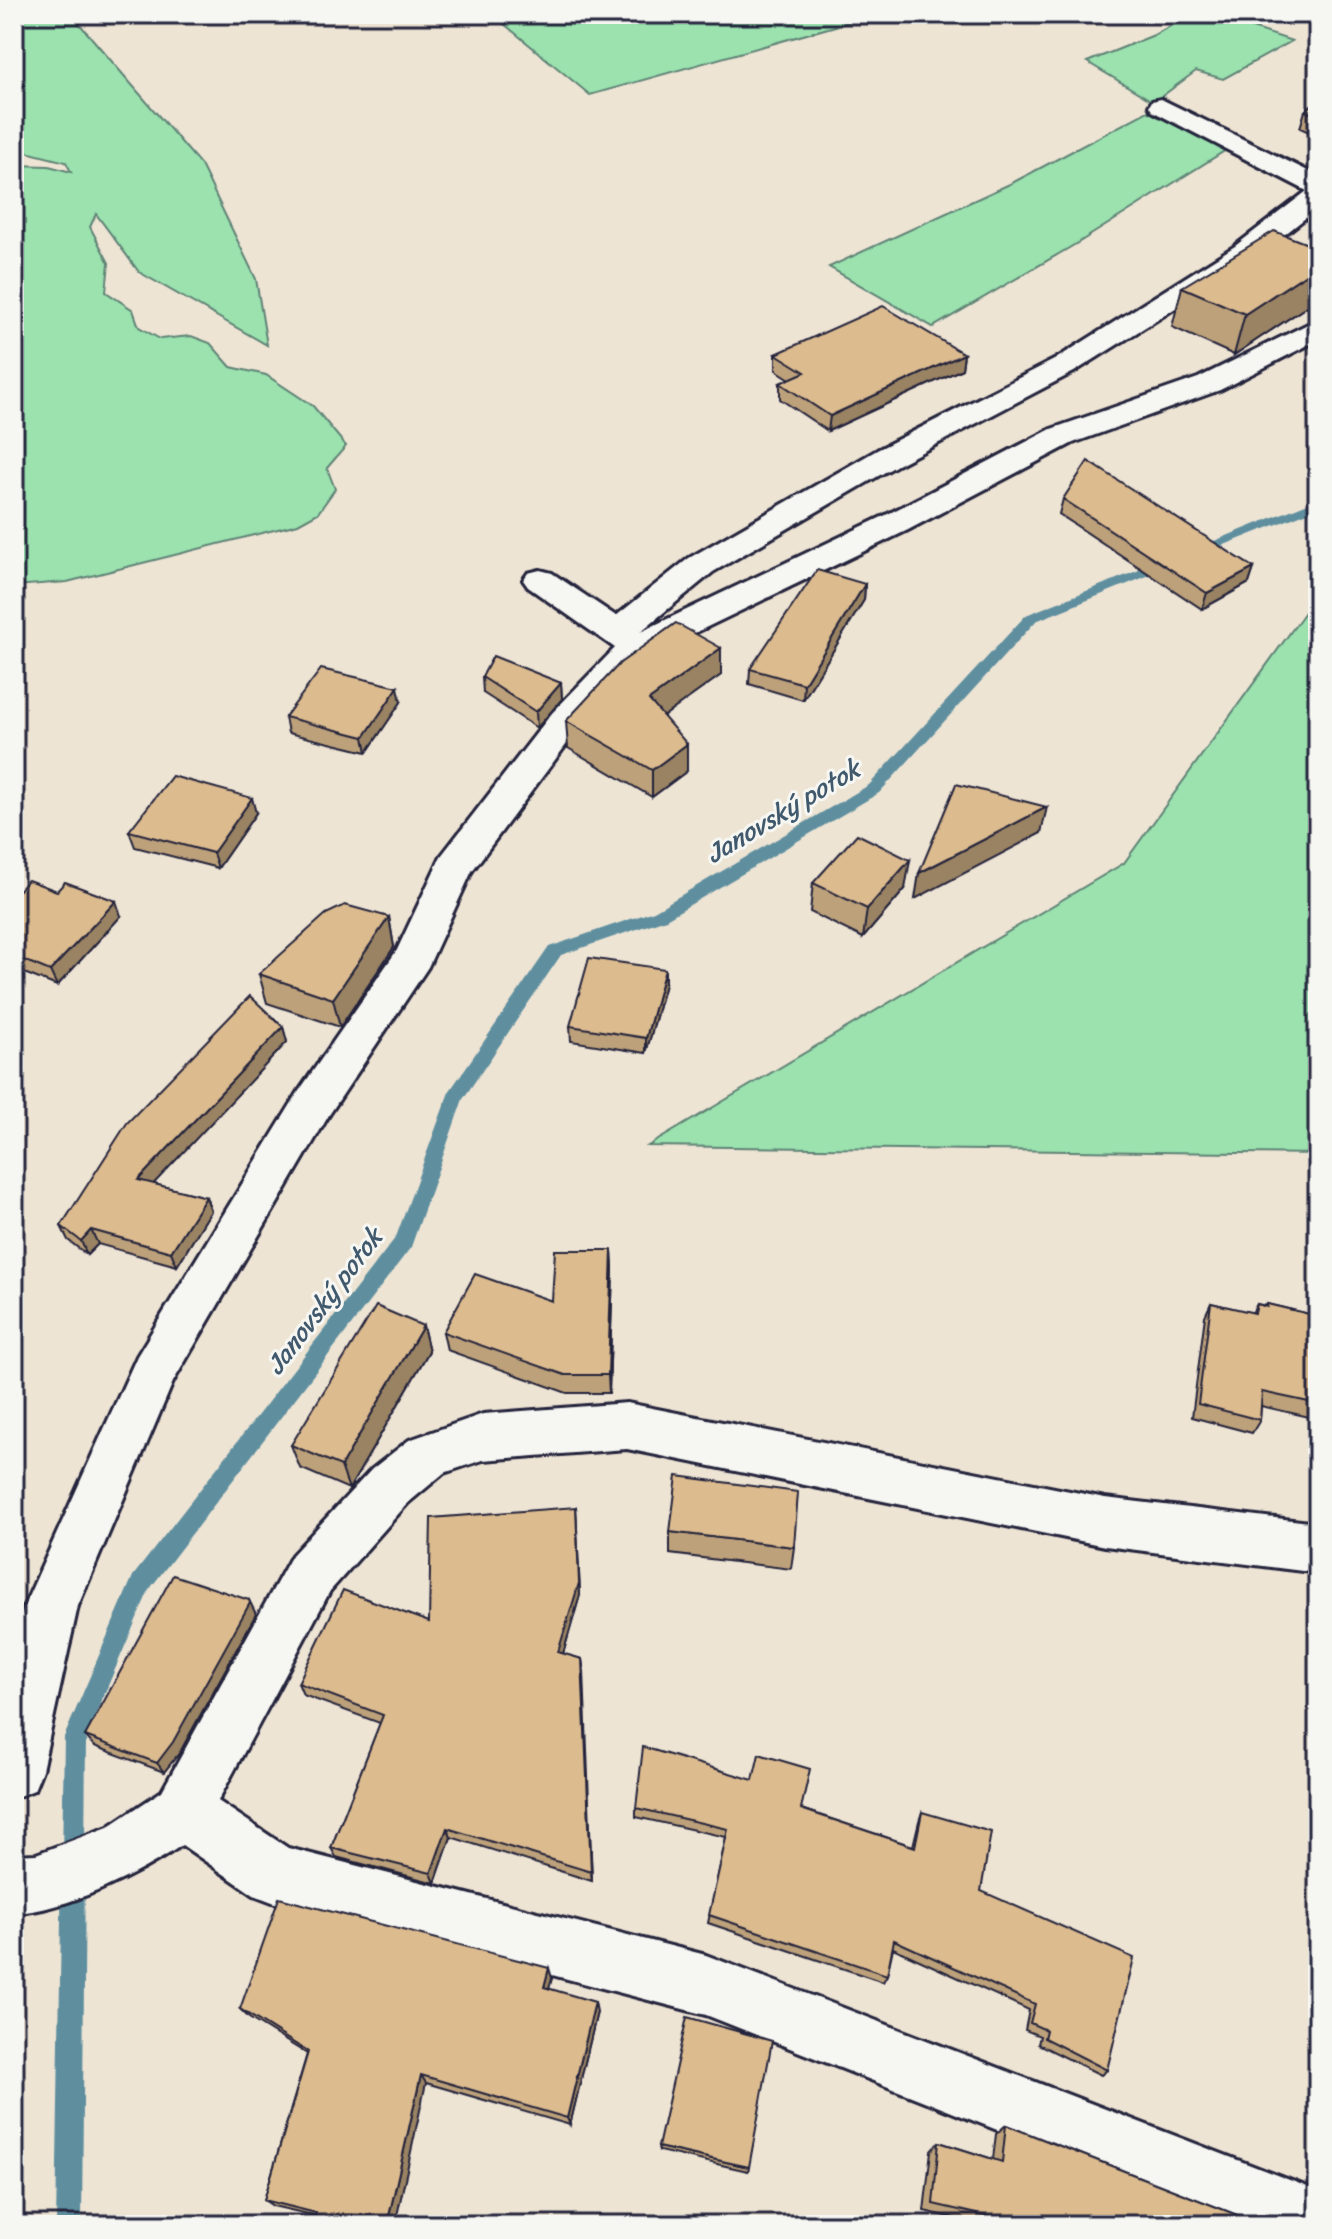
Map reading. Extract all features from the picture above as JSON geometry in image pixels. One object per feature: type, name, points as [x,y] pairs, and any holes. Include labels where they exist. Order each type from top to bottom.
[{"type":"street","points":[[1161,106],[1318,186]]},
{"type":"street","points":[[14,1770],[51,1606],[154,1371],[314,1103],[414,956],[455,866],[627,640],[701,565],[888,457],[1064,366],[1245,252],[1318,195]]},
{"type":"street","points":[[627,640],[896,523],[1062,436],[1209,384],[1273,354],[1318,328]]},
{"type":"street","points":[[540,580],[627,640]]},
{"type":"street","points":[[25,1883],[126,1849],[182,1811],[311,1573],[390,1486],[427,1456],[483,1437],[627,1426],[1105,1522],[1318,1548]]},
{"type":"street","points":[[182,1811],[275,1874],[706,1985],[1318,2224]]},
{"type":"green space","points":[[14,14],[71,14],[201,165],[256,279],[267,345],[139,272],[96,214],[90,227],[109,263],[106,292],[133,310],[139,327],[160,339],[191,336],[210,343],[231,367],[266,375],[313,406],[346,446],[327,468],[335,489],[318,513],[298,524],[67,582],[14,586],[14,165],[49,166],[71,172],[66,162],[14,149]]},
{"type":"green space","points":[[492,14],[878,14],[590,95]]},
{"type":"green space","points":[[1192,14],[1210,14],[1292,41],[1223,79],[1196,71],[1154,102],[1087,62],[1154,35]]},
{"type":"green space","points":[[1148,111],[1226,150],[1081,241],[933,327],[829,267],[1012,183]]},
{"type":"green space","points":[[1318,594],[1318,1154],[648,1146],[1124,863]]},
{"type":"building","points":[[1318,99],[1318,116],[1305,111]]},
{"type":"building","points":[[1274,231],[1318,248],[1318,266],[1245,314],[1182,287]]},
{"type":"building","points":[[883,306],[964,354],[830,416],[780,383],[805,372],[776,354]]},
{"type":"building","points":[[1088,461],[1254,568],[1207,593],[1063,499]]},
{"type":"building","points":[[817,570],[865,584],[804,684],[750,669]]},
{"type":"building","points":[[676,623],[721,648],[649,700],[687,744],[652,770],[566,721],[620,663]]},
{"type":"building","points":[[493,656],[561,683],[536,712],[482,677]]},
{"type":"building","points":[[321,669],[398,687],[364,737],[285,717]]},
{"type":"building","points":[[172,776],[252,798],[213,853],[129,831]]},
{"type":"building","points":[[956,784],[1047,807],[919,873]]},
{"type":"building","points":[[857,834],[910,860],[867,909],[813,883]]},
{"type":"building","points":[[28,880],[57,891],[65,882],[116,901],[50,971],[14,956],[14,895]]},
{"type":"building","points":[[345,905],[389,917],[333,999],[259,974],[326,914]]},
{"type":"building","points":[[589,958],[665,969],[646,1038],[570,1026]]},
{"type":"building","points":[[250,996],[283,1027],[138,1180],[206,1197],[171,1252],[91,1230],[81,1241],[61,1226],[127,1123]]},
{"type":"building","points":[[555,1250],[612,1250],[608,1375],[565,1375],[443,1332],[475,1274],[552,1301]]},
{"type":"building","points":[[1211,1303],[1255,1313],[1257,1304],[1267,1307],[1267,1304],[1318,1316],[1318,1404],[1262,1392],[1260,1420],[1198,1404]]},
{"type":"building","points":[[376,1306],[423,1326],[341,1466],[291,1445]]},
{"type":"building","points":[[677,1476],[798,1492],[794,1547],[670,1532]]},
{"type":"building","points":[[576,1507],[579,1583],[558,1652],[582,1659],[591,1872],[447,1828],[431,1873],[331,1848],[383,1715],[298,1683],[343,1590],[429,1622],[431,1518]]},
{"type":"building","points":[[173,1575],[249,1600],[250,1603],[173,1742],[157,1763],[85,1736]]},
{"type":"building","points":[[643,1747],[753,1780],[759,1754],[810,1769],[801,1809],[915,1847],[922,1812],[991,1832],[981,1891],[1134,1958],[1107,2070],[1044,2038],[1046,2030],[1030,2023],[1035,2004],[894,1940],[887,1975],[709,1915],[728,1829],[636,1808]]},
{"type":"building","points":[[279,1898],[549,1968],[544,1987],[595,2002],[567,2118],[421,2075],[387,2225],[313,2225],[316,2213],[264,2200],[308,2052],[240,2009]]},
{"type":"building","points":[[687,2017],[772,2041],[749,2167],[658,2147]]},
{"type":"building","points":[[1006,2125],[1255,2222],[1267,2222],[1266,2225],[1024,2225],[933,2204],[939,2142],[1002,2162]]},
{"type":"waterway","name":"Janovský potok","points":[[1194,552],[1318,503]]},
{"type":"waterway","name":"Janovský potok","points":[[69,2225],[75,1737],[141,1583],[404,1241],[455,1097],[555,951],[660,915],[874,789],[1031,618],[1167,563]]}]
